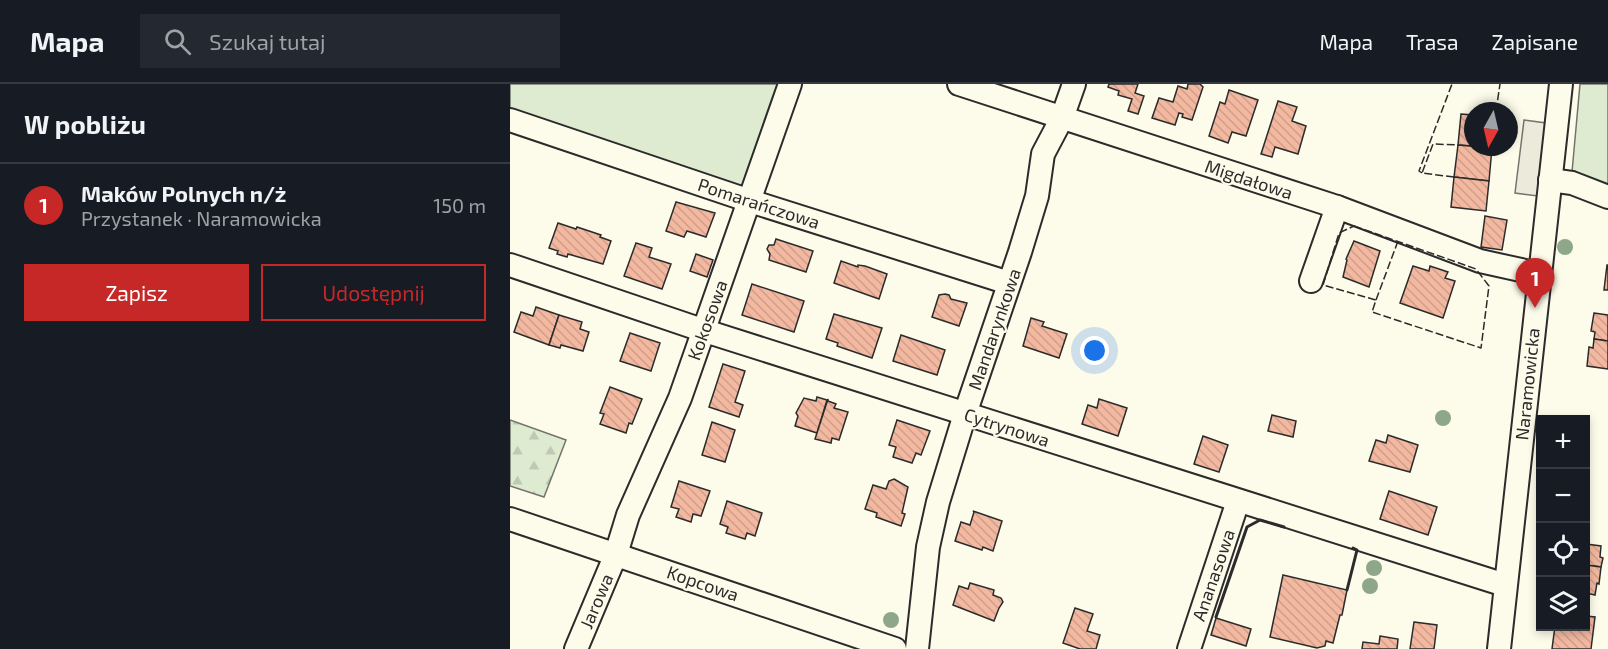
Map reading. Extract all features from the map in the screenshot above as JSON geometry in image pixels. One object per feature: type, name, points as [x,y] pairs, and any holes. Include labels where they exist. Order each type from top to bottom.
[{"type":"street","name":"Kokosowa","points":[[616,554],[628,515],[680,398],[790,84]]},
{"type":"street","name":"Migdałowa","points":[[959,84],[1337,207],[1480,261],[1539,274]]},
{"type":"street","name":"Mandarynkowa","points":[[917,649],[928,547],[938,502],[1037,196],[1043,154],[1062,118],[1074,84]]},
{"type":"street","name":"Naramowicka","points":[[1498,649],[1561,84]]},
{"type":"street","name":"Pomarańczowa","points":[[510,120],[750,201],[1009,283]]},
{"type":"street","points":[[1550,180],[1572,183],[1608,197]]},
{"type":"street","points":[[1311,281],[1337,207]]},
{"type":"street","name":"Cytrynowa","points":[[510,265],[702,330],[1505,585]]},
{"type":"street","name":"Ananasowa","points":[[1189,649],[1238,501]]},
{"type":"street","name":"Kopcowa","points":[[510,519],[890,648]]},
{"type":"street","name":"Jarowa","points":[[576,649],[616,554]]},
{"type":"green space","points":[[510,84],[778,84],[742,186],[510,113]]},
{"type":"green space","points":[[1580,84],[1608,84],[1608,185],[1572,172]]},
{"type":"green space","points":[[510,420],[566,440],[544,497],[510,486]]},
{"type":"shaded area","points":[[1524,120],[1546,123],[1538,196],[1515,193]]},
{"type":"building","points":[[1109,84],[1138,84],[1135,93],[1144,96],[1138,114],[1128,111],[1132,99],[1118,95],[1119,91],[1108,87]]},
{"type":"building","points":[[1188,84],[1200,84],[1203,87],[1192,120],[1182,117],[1183,114],[1179,113],[1175,125],[1152,118],[1159,98],[1173,102],[1178,86],[1187,89]]},
{"type":"building","points":[[1229,90],[1258,100],[1246,136],[1232,132],[1228,143],[1209,136],[1220,102],[1225,104]]},
{"type":"building","points":[[1278,101],[1297,107],[1292,121],[1306,126],[1298,154],[1275,147],[1272,157],[1261,154]]},
{"type":"building","points":[[1461,114],[1464,114],[1464,145],[1458,145]]},
{"type":"building","points":[[1458,145],[1464,146],[1464,156],[1491,156],[1489,181],[1454,177]]},
{"type":"building","points":[[1454,177],[1489,181],[1486,211],[1451,207]]},
{"type":"building","points":[[676,202],[715,213],[706,237],[687,231],[684,237],[666,231]]},
{"type":"building","points":[[1485,216],[1507,220],[1502,250],[1481,247]]},
{"type":"building","points":[[558,223],[601,235],[600,237],[611,241],[603,264],[568,254],[567,257],[549,248]]},
{"type":"building","points":[[776,239],[813,251],[806,272],[769,260],[770,254],[767,249],[769,245],[774,245]]},
{"type":"building","points":[[1354,241],[1380,251],[1369,287],[1343,277],[1346,259]]},
{"type":"building","points":[[636,243],[652,248],[649,257],[671,264],[662,289],[624,276]]},
{"type":"building","points":[[696,254],[713,260],[707,277],[690,271]]},
{"type":"building","points":[[841,261],[887,274],[879,299],[834,283]]},
{"type":"building","points":[[1607,265],[1608,290],[1604,290]]},
{"type":"building","points":[[1413,266],[1429,271],[1430,266],[1448,272],[1445,278],[1455,281],[1443,318],[1400,303]]},
{"type":"building","points":[[752,284],[804,301],[794,332],[742,315]]},
{"type":"building","points":[[945,294],[951,299],[967,303],[959,326],[932,317],[939,295]]},
{"type":"building","points":[[536,307],[559,315],[549,345],[514,332],[521,312],[533,316]]},
{"type":"building","points":[[1594,313],[1608,315],[1608,341],[1594,339],[1595,332],[1591,331]]},
{"type":"building","points":[[834,314],[882,328],[872,358],[837,346],[838,343],[826,339]]},
{"type":"building","points":[[559,315],[582,322],[580,329],[589,332],[583,351],[561,345],[560,348],[549,345]]},
{"type":"building","points":[[1031,318],[1044,322],[1042,326],[1067,334],[1059,358],[1023,346]]},
{"type":"building","points":[[630,333],[660,343],[651,371],[620,361]]},
{"type":"building","points":[[901,335],[945,350],[937,375],[893,361]]},
{"type":"building","points":[[1594,339],[1608,341],[1608,369],[1587,366],[1589,347],[1593,348]]},
{"type":"building","points":[[723,364],[745,371],[735,402],[743,405],[739,417],[709,407]]},
{"type":"building","points":[[610,387],[642,399],[626,433],[600,424],[604,414],[600,413]]},
{"type":"building","points":[[817,397],[827,400],[817,433],[795,426],[798,416],[796,413],[804,398],[816,401]]},
{"type":"building","points":[[828,399],[836,404],[834,408],[848,412],[839,440],[832,438],[831,443],[815,439]]},
{"type":"building","points":[[1099,399],[1127,408],[1118,436],[1082,424],[1088,405],[1097,408]]},
{"type":"building","points":[[1272,415],[1296,421],[1293,437],[1268,431]]},
{"type":"building","points":[[897,420],[930,431],[921,455],[916,453],[912,463],[893,457],[896,447],[889,445]]},
{"type":"building","points":[[712,422],[735,430],[725,462],[702,455]]},
{"type":"building","points":[[1388,435],[1418,445],[1410,472],[1369,461],[1376,440],[1386,443]]},
{"type":"building","points":[[1203,436],[1228,445],[1219,472],[1194,464]]},
{"type":"building","points":[[894,479],[908,487],[902,513],[905,514],[901,526],[876,517],[877,513],[865,509],[873,485],[886,489],[889,481]]},
{"type":"building","points":[[679,481],[710,491],[701,516],[693,514],[691,522],[676,517],[679,509],[671,507]]},
{"type":"building","points":[[1389,491],[1437,507],[1428,535],[1380,519]]},
{"type":"building","points":[[727,501],[762,513],[755,536],[747,533],[745,539],[726,533],[728,527],[720,524]]},
{"type":"building","points":[[973,511],[1002,521],[993,551],[983,547],[982,550],[955,541],[961,522],[970,525]]},
{"type":"building","points":[[1590,545],[1601,546],[1600,557],[1603,558],[1601,567],[1590,566]]},
{"type":"building","points":[[1590,566],[1601,567],[1595,595],[1590,594]]},
{"type":"building","points":[[1283,575],[1347,590],[1333,643],[1326,641],[1325,646],[1317,648],[1270,637]]},
{"type":"building","points":[[970,583],[994,590],[993,595],[1001,598],[1003,602],[994,621],[953,605],[959,586],[968,589]]},
{"type":"building","points":[[1075,608],[1093,614],[1087,631],[1100,635],[1096,649],[1080,649],[1063,643]]},
{"type":"building","points":[[1590,616],[1595,617],[1591,649],[1552,649],[1554,631],[1590,631]]},
{"type":"building","points":[[1216,618],[1251,629],[1246,646],[1211,635]]},
{"type":"building","points":[[1414,622],[1437,625],[1434,649],[1410,649]]},
{"type":"building","points":[[1380,636],[1398,639],[1397,649],[1362,649],[1363,642],[1379,644]]},
{"type":"fence","points":[[1422,173],[1419,171],[1452,84]]},
{"type":"fence","points":[[1497,102],[1500,84]]},
{"type":"fence","points":[[1454,177],[1422,173],[1433,144],[1458,145]]},
{"type":"fence","points":[[1354,226],[1476,269],[1489,286],[1481,348],[1372,312],[1376,300],[1323,285],[1339,233],[1354,226]]},
{"type":"fence","points":[[1376,300],[1398,241]]},
{"type":"wall","points":[[1216,617],[1247,527],[1260,520],[1284,527]]},
{"type":"wall","points":[[1347,590],[1357,550],[1353,548]]},
{"type":"place","name":"Maków Polnych n/ż","points":[[1535,308]]}]
